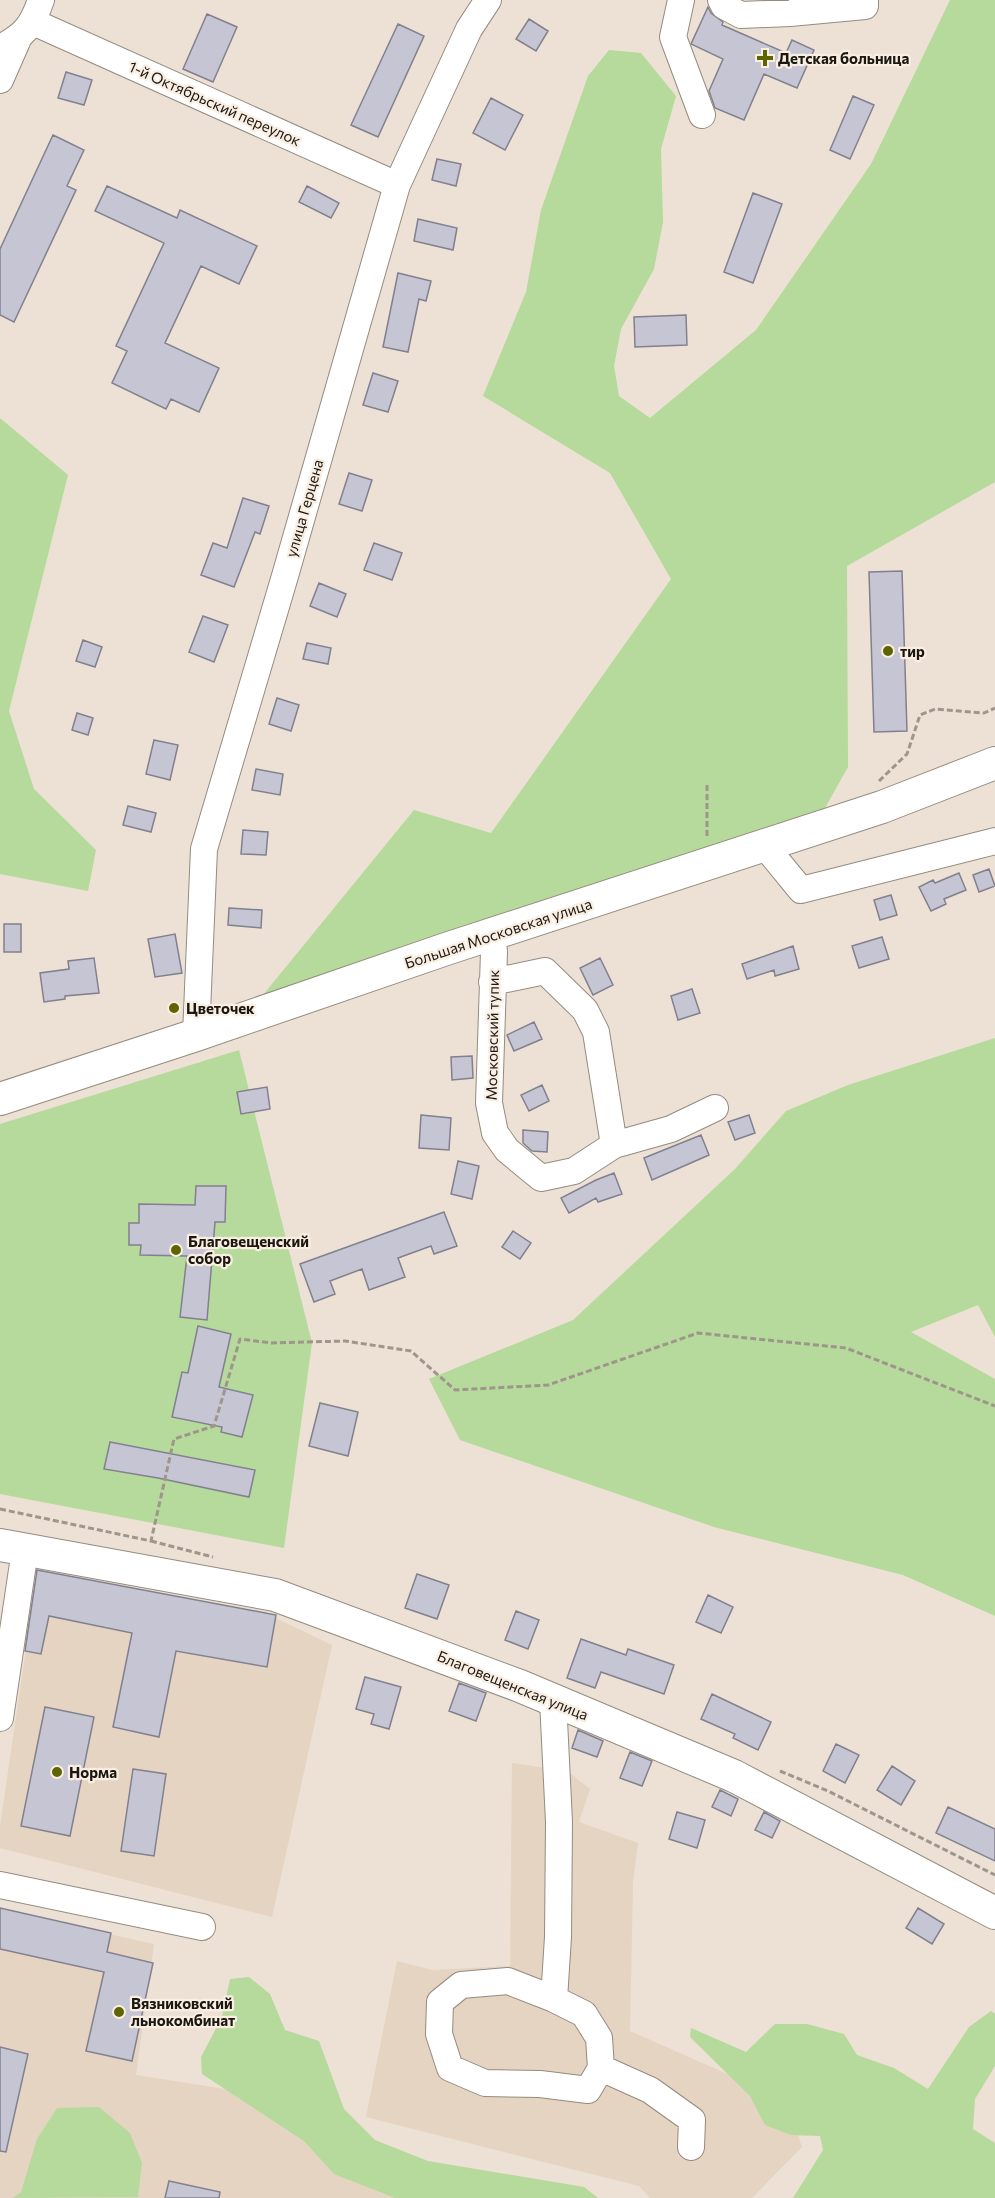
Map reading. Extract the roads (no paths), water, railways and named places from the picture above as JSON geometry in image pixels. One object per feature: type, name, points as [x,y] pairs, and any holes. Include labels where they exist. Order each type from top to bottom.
[{"type":"main road","name":"Большая Московская улица","points":[[0,1099],[492,934],[882,807],[995,763]]},
{"type":"main road","name":"Благовещенская улица","points":[[13,1548],[275,1595],[553,1700],[734,1776],[995,1913]]},
{"type":"street","name":"улица Герцена","points":[[196,1035],[204,849],[397,185],[469,29],[488,0]]},
{"type":"street","points":[[681,0],[673,37],[702,115]]},
{"type":"street","points":[[721,0],[724,6],[741,15],[865,6],[865,0]]},
{"type":"street","name":"1-й Октябрьский переулок","points":[[23,27],[397,185]]},
{"type":"street","points":[[0,80],[23,27]]},
{"type":"street","points":[[764,845],[801,890],[995,841]]},
{"type":"street","name":"Московский тупик","points":[[492,934],[494,952],[489,1103],[495,1133],[507,1150],[541,1178],[574,1171],[614,1145],[670,1129],[715,1108]]},
{"type":"street","points":[[492,982],[545,970],[585,1010],[596,1032],[614,1145]]},
{"type":"street","points":[[0,1718],[13,1548]]},
{"type":"street","points":[[553,1700],[559,1822],[558,1937],[554,2000]]},
{"type":"street","points":[[0,1885],[202,1927]]},
{"type":"street","points":[[508,1981],[554,2000],[584,2014],[598,2038],[601,2068],[588,2090],[540,2084],[485,2083],[450,2068],[439,2034],[440,2002],[461,1985],[508,1981]]},
{"type":"street","points":[[601,2068],[650,2090],[692,2120],[691,2147]]},
{"type":"place","name":"Детская больница","points":[[765,58]]},
{"type":"place","name":"тир","points":[[888,651]]},
{"type":"place","name":"Цветочек","points":[[174,1008]]},
{"type":"place","name":"Благовещенский собор","points":[[176,1250]]},
{"type":"place","name":"Норма","points":[[57,1772]]},
{"type":"place","name":"Вязниковский льнокомбинат","points":[[119,2012]]}]
